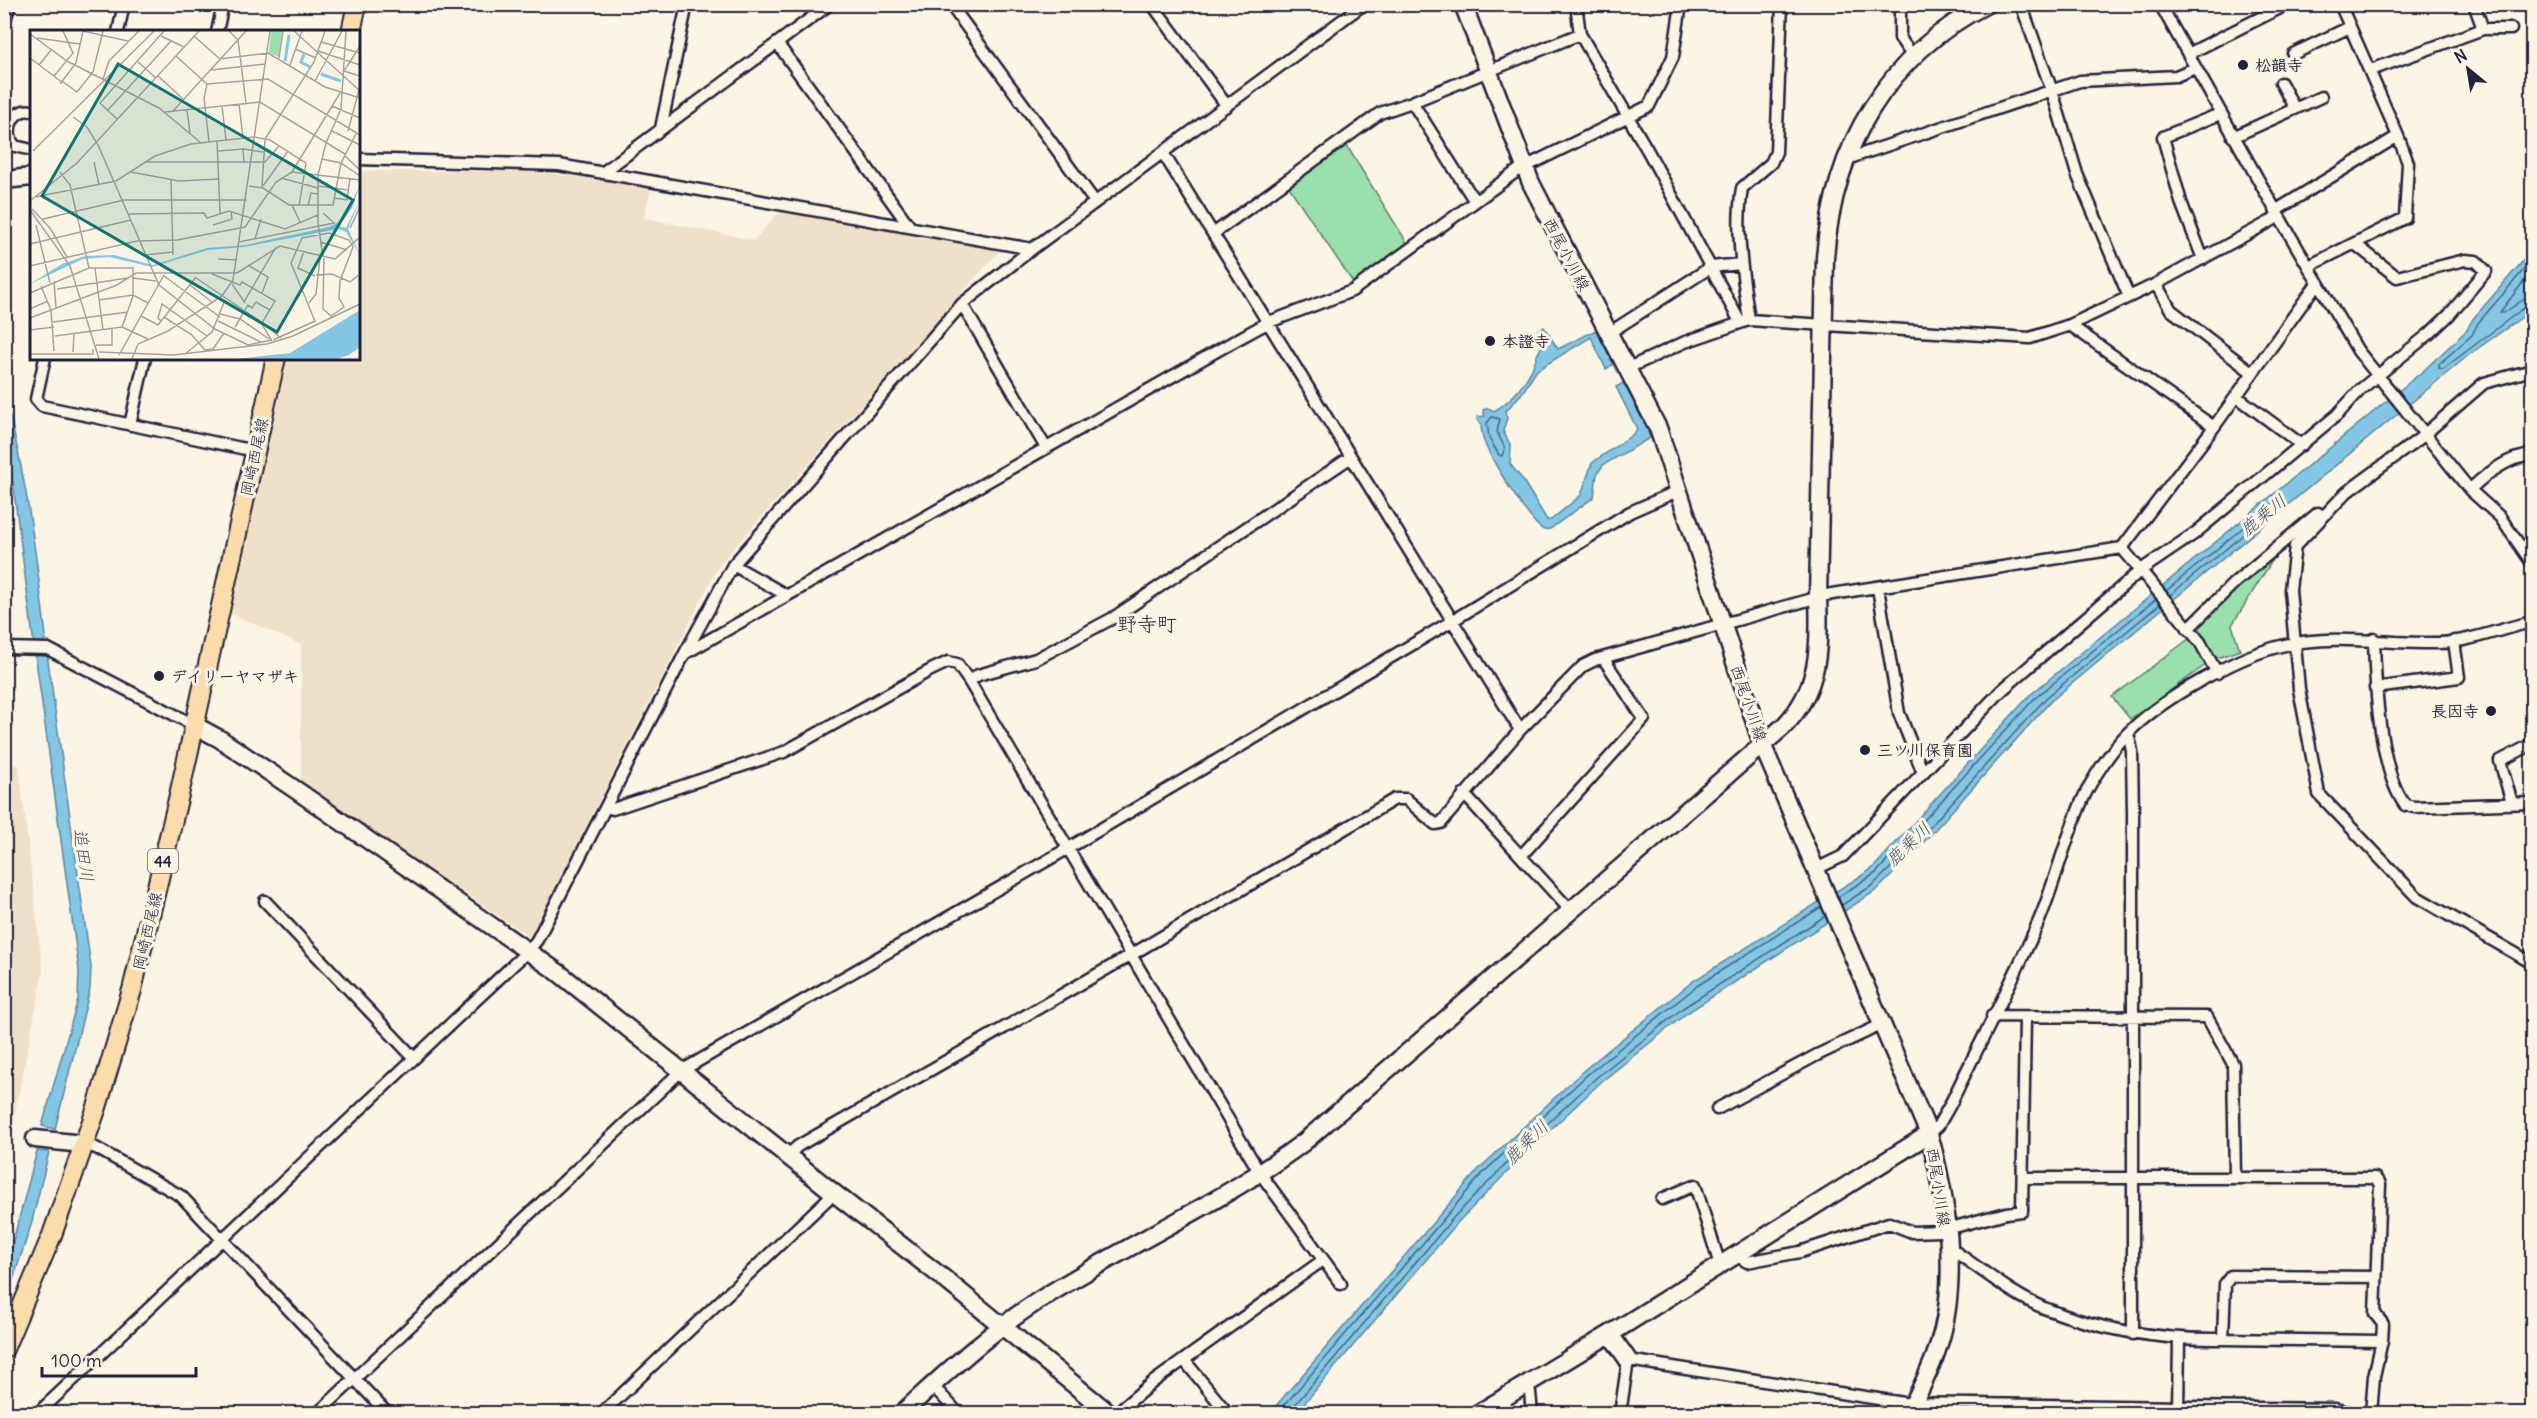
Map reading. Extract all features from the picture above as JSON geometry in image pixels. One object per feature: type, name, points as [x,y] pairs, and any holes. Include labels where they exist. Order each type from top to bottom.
[{"type":"main road","points":[[351,30],[357,4]]},
{"type":"main road","name":"岡崎西尾線","points":[[4,1349],[52,1235],[97,1107],[132,990],[276,360]]},
{"type":"street","points":[[118,30],[124,4]]},
{"type":"street","points":[[217,30],[223,4]]},
{"type":"street","points":[[661,128],[687,4]]},
{"type":"street","points":[[602,172],[830,4]]},
{"type":"street","points":[[950,4],[1095,202]]},
{"type":"street","points":[[1152,4],[1227,106]]},
{"type":"street","name":"西尾小川線","points":[[1463,4],[1538,198],[1658,428],[1762,744],[1929,1134],[1939,1172],[1947,1239],[1947,1291],[1941,1337],[1932,1363],[1910,1408]]},
{"type":"street","points":[[1576,4],[1580,34],[1744,321]]},
{"type":"street","points":[[685,653],[1269,322],[1352,291],[1474,200],[1524,166],[1628,119],[1649,106],[1673,57],[1681,4]]},
{"type":"street","points":[[1744,321],[1739,206],[1742,188],[1771,163],[1776,152],[1782,4]]},
{"type":"street","points":[[1900,4],[1900,38],[1913,57]]},
{"type":"street","points":[[901,1413],[1001,1326],[1089,1270],[1260,1173],[1328,1124],[1791,718],[1811,685],[1817,666],[1820,642],[1818,598],[1826,242],[1833,199],[1845,160],[1867,114],[1893,78],[1913,57],[1952,25],[1987,4]]},
{"type":"street","points":[[2021,4],[2052,91],[2077,174],[2129,297]]},
{"type":"street","points":[[2160,4],[2233,137],[2358,351],[2470,490],[2500,517],[2532,563]]},
{"type":"street","points":[[2188,54],[2288,4]]},
{"type":"street","points":[[2309,266],[2405,218],[2408,163],[2371,70],[2340,4]]},
{"type":"street","points":[[2474,4],[2483,29]]},
{"type":"street","points":[[37,1413],[529,950],[537,940],[685,653],[734,565],[962,304],[1032,249],[1359,6]]},
{"type":"street","points":[[2293,54],[2349,27]]},
{"type":"street","points":[[2371,70],[2483,29],[2511,29]]},
{"type":"street","points":[[1213,234],[1380,113],[1580,34]]},
{"type":"street","points":[[777,43],[910,227]]},
{"type":"street","points":[[1845,160],[2080,81],[2176,76],[2195,68]]},
{"type":"street","points":[[2281,83],[2295,109]]},
{"type":"street","points":[[2233,137],[2321,97]]},
{"type":"street","points":[[1412,102],[1474,200]]},
{"type":"street","points":[[30,111],[18,112],[9,131],[9,137],[15,146],[30,150]]},
{"type":"street","points":[[2203,259],[2181,202],[2163,137],[2220,114]]},
{"type":"street","points":[[1628,368],[1685,342],[1744,321],[2030,338],[2070,325],[2203,259],[2273,220],[2280,208],[2398,136]]},
{"type":"street","points":[[1162,153],[1269,322],[1520,730]]},
{"type":"street","points":[[360,159],[542,164],[602,172],[1032,249]]},
{"type":"street","points":[[4,180],[30,177]]},
{"type":"street","points":[[1816,873],[1843,856],[2001,691],[2337,415],[2449,315],[2486,271],[2476,261],[2465,260],[2397,277],[2355,244]]},
{"type":"street","points":[[1609,333],[1712,267],[1741,264]]},
{"type":"street","points":[[787,1156],[798,1146],[1131,955],[1395,799],[1406,799],[1438,824],[1520,730],[1583,666],[1603,658],[1818,598],[2122,548],[2214,427],[2318,282]]},
{"type":"street","points":[[2156,284],[2171,310],[2253,373]]},
{"type":"street","points":[[962,304],[1046,448]]},
{"type":"street","points":[[2070,325],[2214,427]]},
{"type":"street","points":[[45,360],[36,399],[42,406],[255,451]]},
{"type":"street","points":[[130,425],[145,360]]},
{"type":"street","points":[[2532,370],[2484,383],[2348,492],[2298,541],[2293,550],[2290,590],[2299,689],[2319,794],[2417,897],[2532,963]]},
{"type":"street","points":[[2236,396],[2302,445]]},
{"type":"street","points":[[2470,490],[2503,465],[2532,453]]},
{"type":"street","points":[[969,681],[978,675],[1036,659],[1113,618],[1351,457]]},
{"type":"street","points":[[316,1413],[681,1071],[1067,849],[1452,621],[1630,512],[1680,490]]},
{"type":"street","points":[[2185,625],[2320,511],[2348,492]]},
{"type":"street","points":[[2122,548],[2200,642],[2217,673]]},
{"type":"street","points":[[734,565],[786,595]]},
{"type":"street","points":[[1878,588],[1899,713],[1923,773]]},
{"type":"street","points":[[1477,1413],[1610,1335],[1929,1134],[1938,1126],[2040,916],[2083,799],[2128,733],[2155,710],[2217,673],[2256,654],[2295,643],[2374,639],[2440,643],[2532,622]]},
{"type":"street","points":[[2374,639],[2375,688],[2383,737],[2393,780],[2405,805],[2414,807],[2532,803]]},
{"type":"street","points":[[2375,688],[2459,678],[2454,641]]},
{"type":"street","points":[[4,648],[48,649],[220,739],[529,950],[1110,1413]]},
{"type":"street","points":[[1521,856],[1644,719],[1603,658]]},
{"type":"street","points":[[606,807],[614,809],[784,752],[948,662],[957,664],[1260,1173],[1341,1284]]},
{"type":"street","points":[[2128,733],[2132,751],[2133,813],[2133,1334]]},
{"type":"street","points":[[2512,803],[2500,761],[2532,744]]},
{"type":"street","points":[[1464,794],[1570,910]]},
{"type":"street","points":[[265,901],[414,1058]]},
{"type":"street","points":[[1992,1016],[2203,1016],[2211,1020],[2233,1064],[2235,1177]]},
{"type":"street","points":[[1947,1239],[2006,1213],[2022,1211],[2025,1017]]},
{"type":"street","points":[[1717,1109],[1816,1055],[1883,1024]]},
{"type":"street","points":[[35,1139],[83,1144],[96,1148],[181,1196],[388,1413]]},
{"type":"street","points":[[2024,1178],[2375,1178],[2380,1184],[2375,1314],[2383,1324],[2382,1341],[2374,1376],[2371,1413]]},
{"type":"street","points":[[1662,1199],[1695,1185],[1720,1265]]},
{"type":"street","points":[[601,1413],[834,1193]]},
{"type":"street","points":[[1736,1255],[1747,1262],[1800,1252],[1889,1224],[1912,1232],[1947,1239],[2025,1298],[2044,1308],[2133,1334],[2179,1340],[2382,1341]]},
{"type":"street","points":[[1115,1413],[1184,1360],[1323,1260]]},
{"type":"street","points":[[2223,1339],[2225,1284],[2231,1276],[2376,1277]]},
{"type":"street","points":[[1610,1335],[1629,1360],[1910,1408],[2335,1410],[2357,1413]]},
{"type":"street","points":[[2178,1410],[2179,1340]]},
{"type":"street","points":[[1184,1360],[1225,1410]]},
{"type":"street","points":[[1620,1413],[1629,1360]]},
{"type":"street","points":[[1527,1384],[1532,1413]]},
{"type":"street","points":[[932,1385],[959,1413]]},
{"type":"shaded area","points":[[360,171],[535,171],[651,188],[644,218],[754,240],[780,211],[1002,248],[719,565],[530,937],[301,783],[301,645],[230,613],[288,360],[360,360]]},
{"type":"shaded area","points":[[5,763],[19,765],[43,973],[5,1163]]},
{"type":"green space","points":[[1345,143],[1408,244],[1354,284],[1287,184]]},
{"type":"green space","points":[[2273,554],[2275,556],[2232,625],[2240,650],[2217,658],[2199,632],[2200,625],[2234,587]]},
{"type":"green space","points":[[2190,638],[2207,664],[2130,719],[2112,697]]},
{"type":"water","name":"鹿乗川","points":[[2532,241],[2532,310],[2470,354],[2051,701],[1913,854],[1877,890],[1687,1013],[1601,1082],[1533,1146],[1459,1221],[1296,1413],[1269,1414],[1479,1169],[1584,1070],[1693,981],[1872,869],[2030,695],[2423,371],[2467,330],[2472,320],[2523,261]]},
{"type":"water","points":[[1544,327],[1558,349],[1596,330],[1614,364],[1606,369],[1591,337],[1537,370],[1522,393],[1505,412],[1507,418],[1503,431],[1511,446],[1510,464],[1547,520],[1551,520],[1581,495],[1592,463],[1637,429],[1616,387],[1628,380],[1650,438],[1603,465],[1597,474],[1594,497],[1550,529],[1544,530],[1529,515],[1500,473],[1486,446],[1481,424],[1477,420],[1478,417],[1485,416],[1483,410],[1488,408],[1494,411],[1521,388],[1542,347],[1535,335]]},
{"type":"water","points":[[4,394],[29,514],[46,636],[43,646],[34,645],[10,461],[5,443]]},
{"type":"water","points":[[35,653],[47,653],[91,967],[90,989],[55,1129],[42,1126],[78,999],[79,970]]},
{"type":"water","points":[[37,1151],[49,1152],[31,1225],[5,1304],[5,1271]]},
{"type":"railway","points":[[4,46],[16,4]]},
{"type":"place","name":"松韻寺","points":[[2243,65]]},
{"type":"place","name":"本證寺","points":[[1490,341]]},
{"type":"place","name":"デイリーヤマザキ","points":[[159,676]]},
{"type":"place","name":"長因寺","points":[[2491,711]]},
{"type":"place","name":"三ツ川保育園","points":[[1865,750]]},
{"type":"district","name":"野寺町","points":[[1147,623]]},
{"type":"water label","name":"追田川","points":[[84,855]]}]
